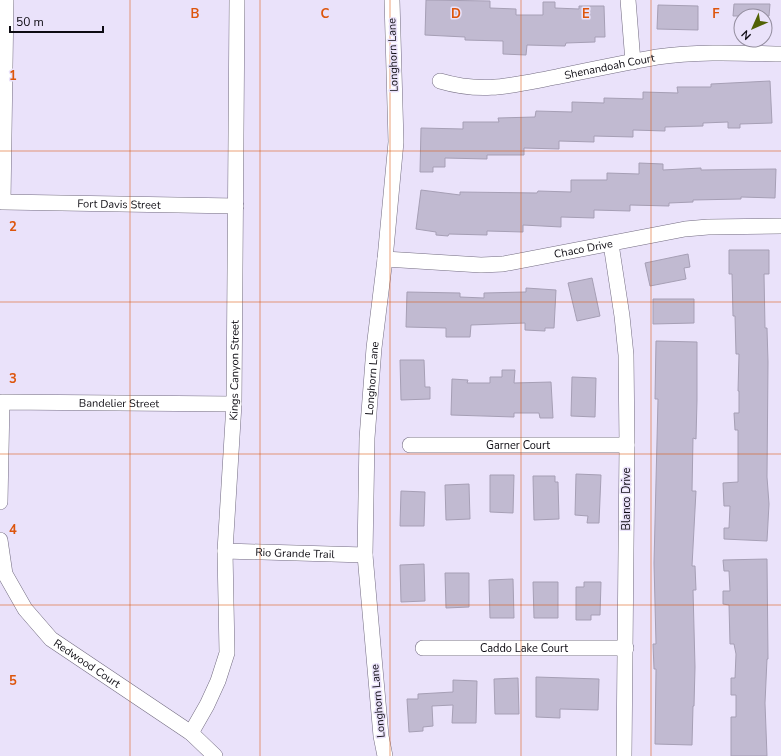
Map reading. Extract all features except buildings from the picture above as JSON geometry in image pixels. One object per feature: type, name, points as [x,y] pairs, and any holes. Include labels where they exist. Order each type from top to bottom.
[{"type":"street","name":"Fort Davis Street","points":[[6,0],[3,202],[236,206]]},
{"type":"street","name":"Kings Canyon Street","points":[[191,733],[207,705],[218,681],[228,653],[225,551],[234,404],[237,0]]},
{"type":"street","name":"Longhorn Lane","points":[[385,756],[381,736],[366,555],[367,438],[374,348],[385,259],[396,142],[392,0]]},
{"type":"street","points":[[628,0],[633,62]]},
{"type":"street","name":"Shenandoah Court","points":[[440,81],[458,87],[480,89],[500,88],[657,57],[707,53],[781,54]]},
{"type":"street","name":"Chaco Drive","points":[[385,259],[481,265],[503,264],[685,229],[708,227],[781,226]]},
{"type":"street","name":"Blanco Drive","points":[[611,244],[625,337],[627,445],[624,756]]},
{"type":"street","name":"Bandelier Street","points":[[0,502],[2,402],[234,404]]},
{"type":"street","name":"Garner Court","points":[[410,445],[627,445]]},
{"type":"street","name":"Redwood Court","points":[[0,540],[5,574],[25,609],[50,639],[191,733],[215,756]]},
{"type":"street","name":"Rio Grande Trail","points":[[225,551],[366,555]]},
{"type":"street","name":"Caddo Lake Court","points":[[423,648],[626,648]]}]
